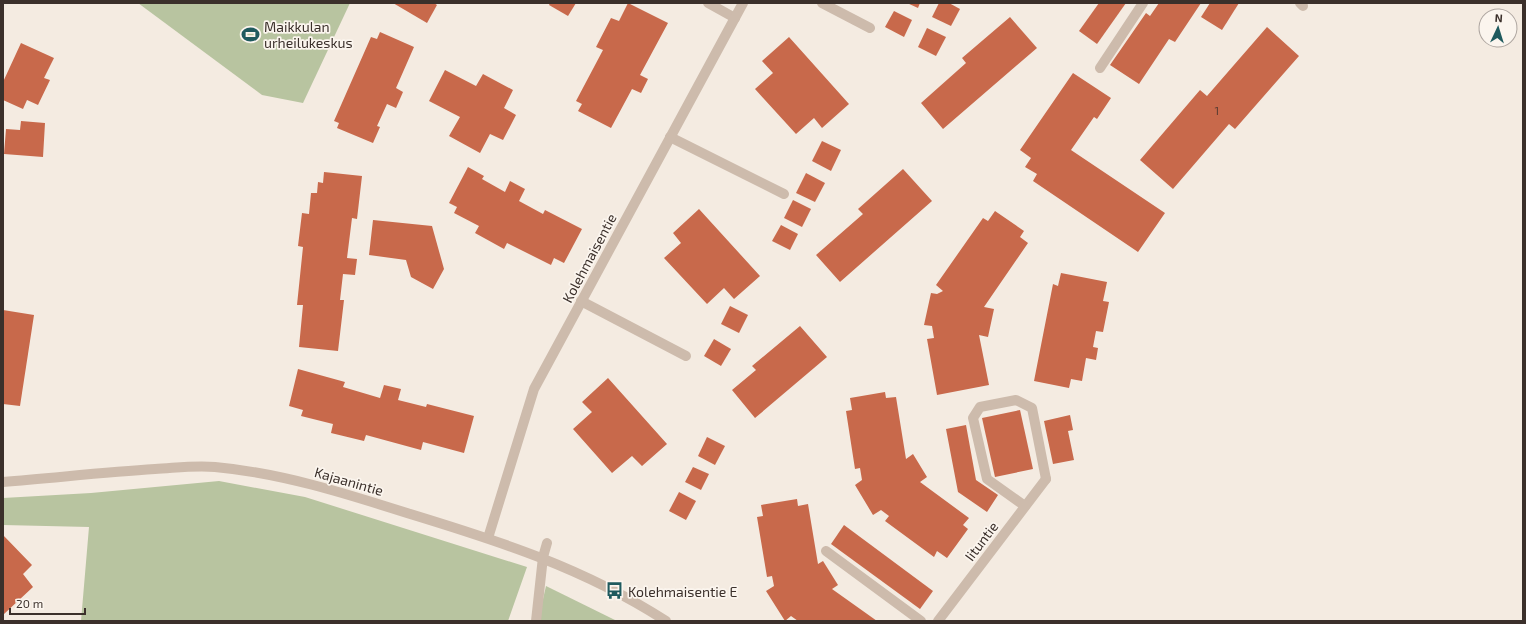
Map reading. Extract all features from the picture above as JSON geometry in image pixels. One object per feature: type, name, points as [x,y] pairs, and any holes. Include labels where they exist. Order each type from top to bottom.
[{"type":"street","points":[[708,3],[735,18]]},
{"type":"street","name":"Kolehmaisentie","points":[[488,538],[534,389],[743,3]]},
{"type":"street","points":[[822,3],[870,28]]},
{"type":"street","points":[[1100,68],[1143,3]]},
{"type":"street","points":[[670,137],[784,194]]},
{"type":"street","points":[[581,301],[686,356]]},
{"type":"street","name":"Iituntie","points":[[938,621],[1046,479],[1032,408],[1016,400],[980,407],[974,418],[987,479],[1025,506]]},
{"type":"street","name":"Kajaanintie","points":[[3,482],[119,471],[213,467],[257,472],[312,484],[488,538],[543,557],[632,599],[666,621]]},
{"type":"street","points":[[536,621],[543,557],[547,543]]},
{"type":"street","points":[[826,551],[921,621]]},
{"type":"green space","points":[[138,3],[350,3],[303,103],[262,95]]},
{"type":"green space","points":[[219,481],[305,497],[527,567],[508,621],[81,621],[89,527],[3,525],[3,498],[91,493]]},
{"type":"green space","points":[[546,586],[617,621],[538,621]]},
{"type":"building","points":[[393,3],[434,3],[437,5],[427,23]]},
{"type":"building","points":[[550,3],[576,3],[568,16],[549,5]]},
{"type":"building","points":[[628,3],[668,23],[640,75],[648,79],[641,93],[632,89],[611,128],[578,111],[582,104],[576,101],[603,50],[596,47],[611,18],[619,21]]},
{"type":"building","points":[[907,3],[920,3],[918,8]]},
{"type":"building","points":[[939,3],[949,3],[960,9],[951,26],[932,17]]},
{"type":"building","points":[[1099,3],[1126,3],[1097,44],[1079,31]]},
{"type":"building","points":[[1159,3],[1201,3],[1175,42],[1169,39],[1139,84],[1110,65],[1146,13],[1150,16]]},
{"type":"building","points":[[1210,3],[1239,3],[1222,30],[1201,17]]},
{"type":"building","points":[[894,11],[912,20],[904,37],[885,27]]},
{"type":"building","points":[[1010,17],[1037,48],[943,129],[921,103],[966,63],[962,58]]},
{"type":"building","points":[[1267,27],[1299,56],[1235,129],[1229,124],[1173,189],[1140,160],[1200,90],[1207,96]]},
{"type":"building","points":[[927,28],[946,37],[936,56],[918,47]]},
{"type":"building","points":[[380,32],[414,47],[396,88],[403,92],[396,108],[387,104],[377,126],[380,127],[373,143],[337,128],[339,123],[334,121],[371,37],[377,39]]},
{"type":"building","points":[[789,37],[849,104],[822,128],[814,118],[796,134],[755,89],[773,73],[762,61]]},
{"type":"building","points":[[21,43],[54,58],[44,78],[50,80],[38,105],[27,100],[23,109],[3,100],[3,82]]},
{"type":"building","points":[[445,70],[476,86],[483,74],[513,90],[504,108],[516,115],[503,140],[490,134],[480,153],[449,136],[460,117],[429,101]]},
{"type":"building","points":[[1073,73],[1111,98],[1097,119],[1094,117],[1071,150],[1165,213],[1138,252],[1033,181],[1037,174],[1025,167],[1031,158],[1020,150]]},
{"type":"building","points":[[21,121],[45,123],[43,157],[4,154],[6,129],[20,130]]},
{"type":"building","points":[[822,141],[841,150],[831,171],[812,161]]},
{"type":"building","points":[[468,167],[484,176],[482,179],[505,192],[510,181],[525,189],[519,201],[543,214],[545,210],[582,229],[564,263],[554,258],[551,265],[507,243],[504,249],[475,233],[479,226],[454,213],[457,207],[449,203]]},
{"type":"building","points":[[903,169],[932,201],[840,282],[816,255],[863,214],[858,209]]},
{"type":"building","points":[[324,172],[362,176],[357,219],[352,218],[347,258],[357,259],[355,275],[343,274],[340,300],[344,300],[338,351],[299,347],[303,305],[297,305],[303,247],[298,246],[302,213],[309,214],[311,193],[317,193],[318,182],[323,183]]},
{"type":"building","points":[[806,173],[825,183],[815,202],[796,193]]},
{"type":"building","points":[[793,200],[811,209],[802,227],[784,218]]},
{"type":"building","points":[[699,209],[760,276],[734,299],[724,288],[707,304],[664,258],[681,243],[673,233]]},
{"type":"building","points":[[995,211],[1024,231],[1020,237],[1028,243],[984,307],[994,309],[988,337],[979,335],[989,385],[937,395],[927,339],[934,338],[932,326],[924,325],[931,293],[937,294],[943,291],[936,285],[983,218],[988,221]]},
{"type":"building","points":[[373,220],[432,226],[444,269],[433,289],[411,277],[406,260],[369,255]]},
{"type":"building","points":[[781,225],[798,234],[790,250],[772,241]]},
{"type":"building","points":[[1061,273],[1107,282],[1103,301],[1109,302],[1103,332],[1096,331],[1093,347],[1098,348],[1096,360],[1086,358],[1082,381],[1071,379],[1069,388],[1034,381],[1053,284],[1058,286]]},
{"type":"building","points":[[730,306],[748,315],[739,333],[721,324]]},
{"type":"building","points":[[3,310],[34,315],[20,406],[3,404]]},
{"type":"building","points":[[800,326],[827,357],[755,418],[732,390],[756,370],[752,366]]},
{"type":"building","points":[[714,339],[731,349],[721,366],[704,356]]},
{"type":"building","points":[[298,369],[345,382],[343,387],[380,398],[384,385],[401,389],[398,400],[426,407],[427,404],[474,416],[464,453],[423,442],[421,450],[366,435],[364,441],[331,433],[333,424],[301,416],[303,410],[289,406]]},
{"type":"building","points":[[608,378],[667,444],[642,466],[632,456],[612,473],[573,429],[592,412],[582,402]]},
{"type":"building","points":[[885,392],[886,398],[896,397],[906,459],[913,454],[927,477],[920,482],[969,518],[963,525],[968,529],[947,558],[937,551],[934,557],[885,521],[889,516],[881,510],[873,515],[855,485],[862,480],[860,468],[855,469],[846,411],[852,410],[850,398]]},
{"type":"building","points":[[1020,410],[1033,469],[995,477],[982,418]]},
{"type":"building","points":[[1070,415],[1073,430],[1068,431],[1074,460],[1053,464],[1044,421]]},
{"type":"building","points":[[966,425],[976,480],[998,495],[987,512],[958,492],[946,429]]},
{"type":"building","points":[[707,437],[725,446],[715,465],[698,456]]},
{"type":"building","points":[[693,467],[709,474],[701,490],[685,482]]},
{"type":"building","points":[[679,492],[696,501],[686,520],[669,511]]},
{"type":"building","points":[[797,499],[798,506],[808,504],[818,564],[823,561],[838,585],[832,589],[877,621],[798,621],[791,616],[785,621],[766,591],[774,586],[772,576],[767,577],[757,517],[763,516],[761,505]]},
{"type":"building","points":[[844,525],[933,591],[920,609],[831,544]]},
{"type":"building","points":[[3,535],[32,565],[23,574],[33,587],[4,614]]},
{"type":"place","name":"Maikkulan urheilukeskus","points":[[251,34]]},
{"type":"place","name":"Kolehmaisentie E","points":[[615,591]]}]
